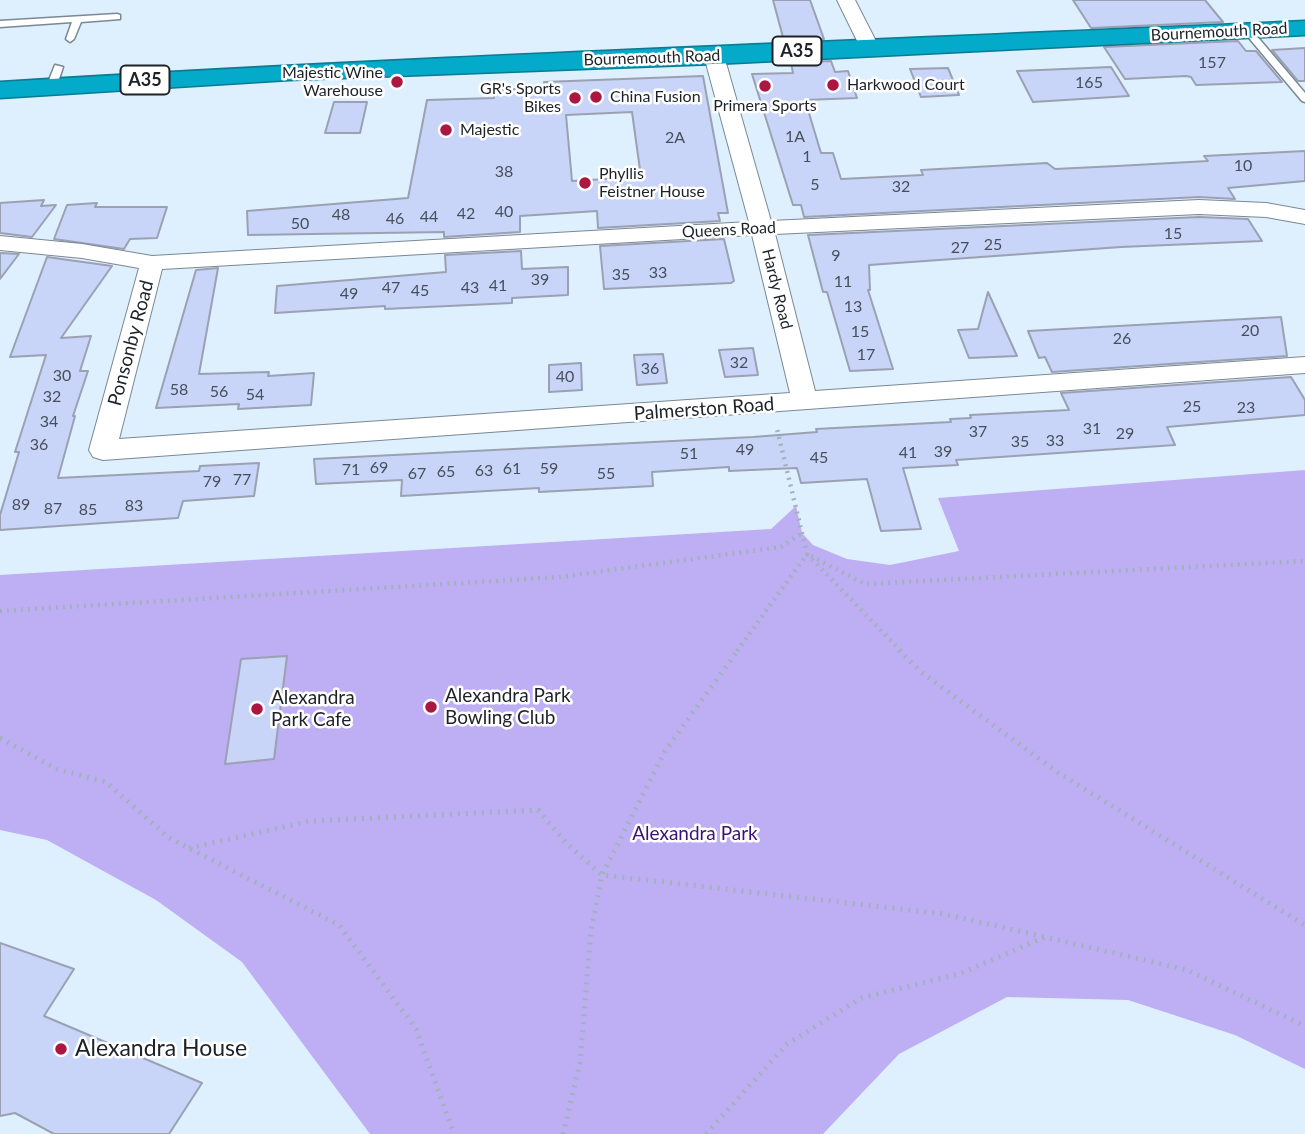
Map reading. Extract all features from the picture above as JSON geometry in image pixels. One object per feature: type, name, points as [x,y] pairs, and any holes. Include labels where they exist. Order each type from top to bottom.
[{"type":"highway","name":"Bournemouth Road","points":[[0,90],[55,76],[289,72],[714,56],[1305,28]]},
{"type":"street","points":[[846,0],[869,47]]},
{"type":"street","name":"Hardy Road","points":[[714,56],[743,153],[805,402]]},
{"type":"street","name":"Queens Road","points":[[152,263],[762,228],[1199,207],[1266,210],[1305,216]]},
{"type":"street","name":"Ponsonby Road","points":[[0,243],[82,251],[152,263],[103,450]]},
{"type":"street","name":"Palmerston Road","points":[[103,450],[1305,365]]},
{"type":"lane","points":[[0,24],[117,17]]},
{"type":"lane","points":[[70,39],[77,20]]},
{"type":"lane","points":[[1247,30],[1305,99]]},
{"type":"path","points":[[771,404],[807,554],[933,681],[1057,772],[1305,925]]},
{"type":"path","points":[[0,611],[561,577],[781,547],[802,533]]},
{"type":"path","points":[[807,554],[865,584],[1305,561]]},
{"type":"path","points":[[563,1134],[580,1063],[591,930],[602,875],[665,751],[807,554]]},
{"type":"path","points":[[0,738],[57,769],[106,782],[169,838],[340,925],[416,1029],[454,1134]]},
{"type":"path","points":[[189,848],[311,821],[538,810],[566,843],[602,875],[944,914],[1187,970],[1305,1026]]},
{"type":"path","points":[[706,1134],[788,1044],[861,999],[960,974],[1045,937]]},
{"type":"green space","name":"Alexandra Park","points":[[1305,470],[1305,1069],[1235,1035],[1128,1000],[1007,997],[899,1054],[823,1134],[370,1134],[242,962],[156,900],[47,840],[0,830],[0,575],[771,529],[796,506],[802,533],[813,545],[847,559],[890,565],[959,551],[938,498]]},
{"type":"building","points":[[773,0],[810,0],[824,39],[784,41]]},
{"type":"building","points":[[1073,0],[1205,0],[1223,22],[1091,28]]},
{"type":"building","points":[[1238,41],[1246,51],[1256,51],[1282,82],[1196,85],[1191,77],[1186,76],[1125,79],[1104,47]]},
{"type":"building","points":[[1305,48],[1305,81],[1298,81],[1272,50]]},
{"type":"building","points":[[831,61],[835,72],[848,71],[857,98],[805,100],[821,153],[833,153],[841,179],[923,175],[921,170],[1047,163],[1055,169],[1117,166],[1208,161],[1204,156],[1305,151],[1305,181],[1228,188],[1235,199],[1199,197],[804,217],[801,205],[793,205],[752,74],[793,73],[791,63]]},
{"type":"building","points":[[1111,67],[1129,96],[1033,102],[1017,71]]},
{"type":"building","points":[[948,68],[959,95],[921,97],[910,69]]},
{"type":"building","points":[[703,76],[728,213],[718,213],[720,221],[598,228],[597,211],[520,216],[520,232],[444,237],[444,232],[248,235],[247,211],[408,198],[427,100],[494,98],[494,90],[544,88],[544,82]],"holes":[[[632,112],[641,177],[572,181],[566,115]]]},
{"type":"building","points":[[334,102],[367,102],[360,133],[325,133]]},
{"type":"building","points":[[44,200],[41,206],[56,205],[32,237],[0,233],[0,203]]},
{"type":"building","points":[[97,203],[95,207],[167,207],[157,238],[130,239],[124,249],[54,239],[67,205]]},
{"type":"building","points":[[1199,217],[1248,219],[1262,241],[1121,247],[869,265],[868,290],[893,369],[850,371],[827,292],[823,292],[808,235]]},
{"type":"building","points":[[724,239],[734,281],[731,283],[604,289],[600,246]]},
{"type":"building","points":[[521,251],[522,269],[568,267],[568,295],[512,298],[512,303],[385,309],[385,306],[275,313],[277,286],[446,272],[445,255]]},
{"type":"building","points":[[0,253],[19,254],[0,279]]},
{"type":"building","points":[[47,257],[112,266],[61,338],[91,336],[80,371],[88,371],[73,416],[58,478],[199,471],[200,466],[259,463],[254,496],[183,501],[178,518],[0,530],[0,515],[19,452],[15,452],[46,355],[10,357]]},
{"type":"building","points":[[218,268],[199,374],[269,372],[268,376],[314,373],[311,405],[238,409],[239,404],[156,408],[196,270]]},
{"type":"building","points":[[988,292],[1017,356],[969,358],[958,330],[978,329]]},
{"type":"building","points":[[1281,317],[1287,356],[1052,372],[1045,357],[1039,358],[1028,331]]},
{"type":"building","points":[[753,348],[758,375],[725,377],[719,350]]},
{"type":"building","points":[[663,354],[667,383],[637,385],[634,355]]},
{"type":"building","points":[[581,363],[582,390],[549,392],[549,365]]},
{"type":"building","points":[[1291,377],[1305,400],[1305,415],[1167,427],[1175,445],[956,460],[958,465],[903,468],[921,529],[881,531],[867,479],[801,483],[797,468],[729,471],[729,467],[652,472],[653,486],[539,492],[539,488],[401,496],[402,480],[316,484],[314,459],[753,437],[817,432],[816,429],[951,422],[950,419],[971,418],[970,415],[1069,410],[1061,393]]},
{"type":"building","name":"Alexandra Park Cafe","points":[[287,656],[274,759],[225,764],[241,659]]},
{"type":"building","name":"Alexandra House","points":[[0,943],[74,969],[44,1016],[202,1083],[169,1134],[54,1134],[15,1113],[0,1116]]},
{"type":"place","name":"Majestic Wine Warehouse","points":[[397,82]]},
{"type":"place","name":"Harkwood Court","points":[[833,85]]},
{"type":"place","name":"Primera Sports","points":[[765,86]]},
{"type":"place","name":"China Fusion","points":[[596,97]]},
{"type":"place","name":"GR's Sports Bikes","points":[[575,98]]},
{"type":"place","name":"Majestic","points":[[446,130]]},
{"type":"place","name":"Phyllis Feistner House","points":[[585,183]]},
{"type":"place","name":"Alexandra Park Bowling Club","points":[[431,707]]},
{"type":"place","name":"Alexandra Park Cafe","points":[[257,709]]},
{"type":"place","name":"Alexandra House","points":[[61,1049]]}]
